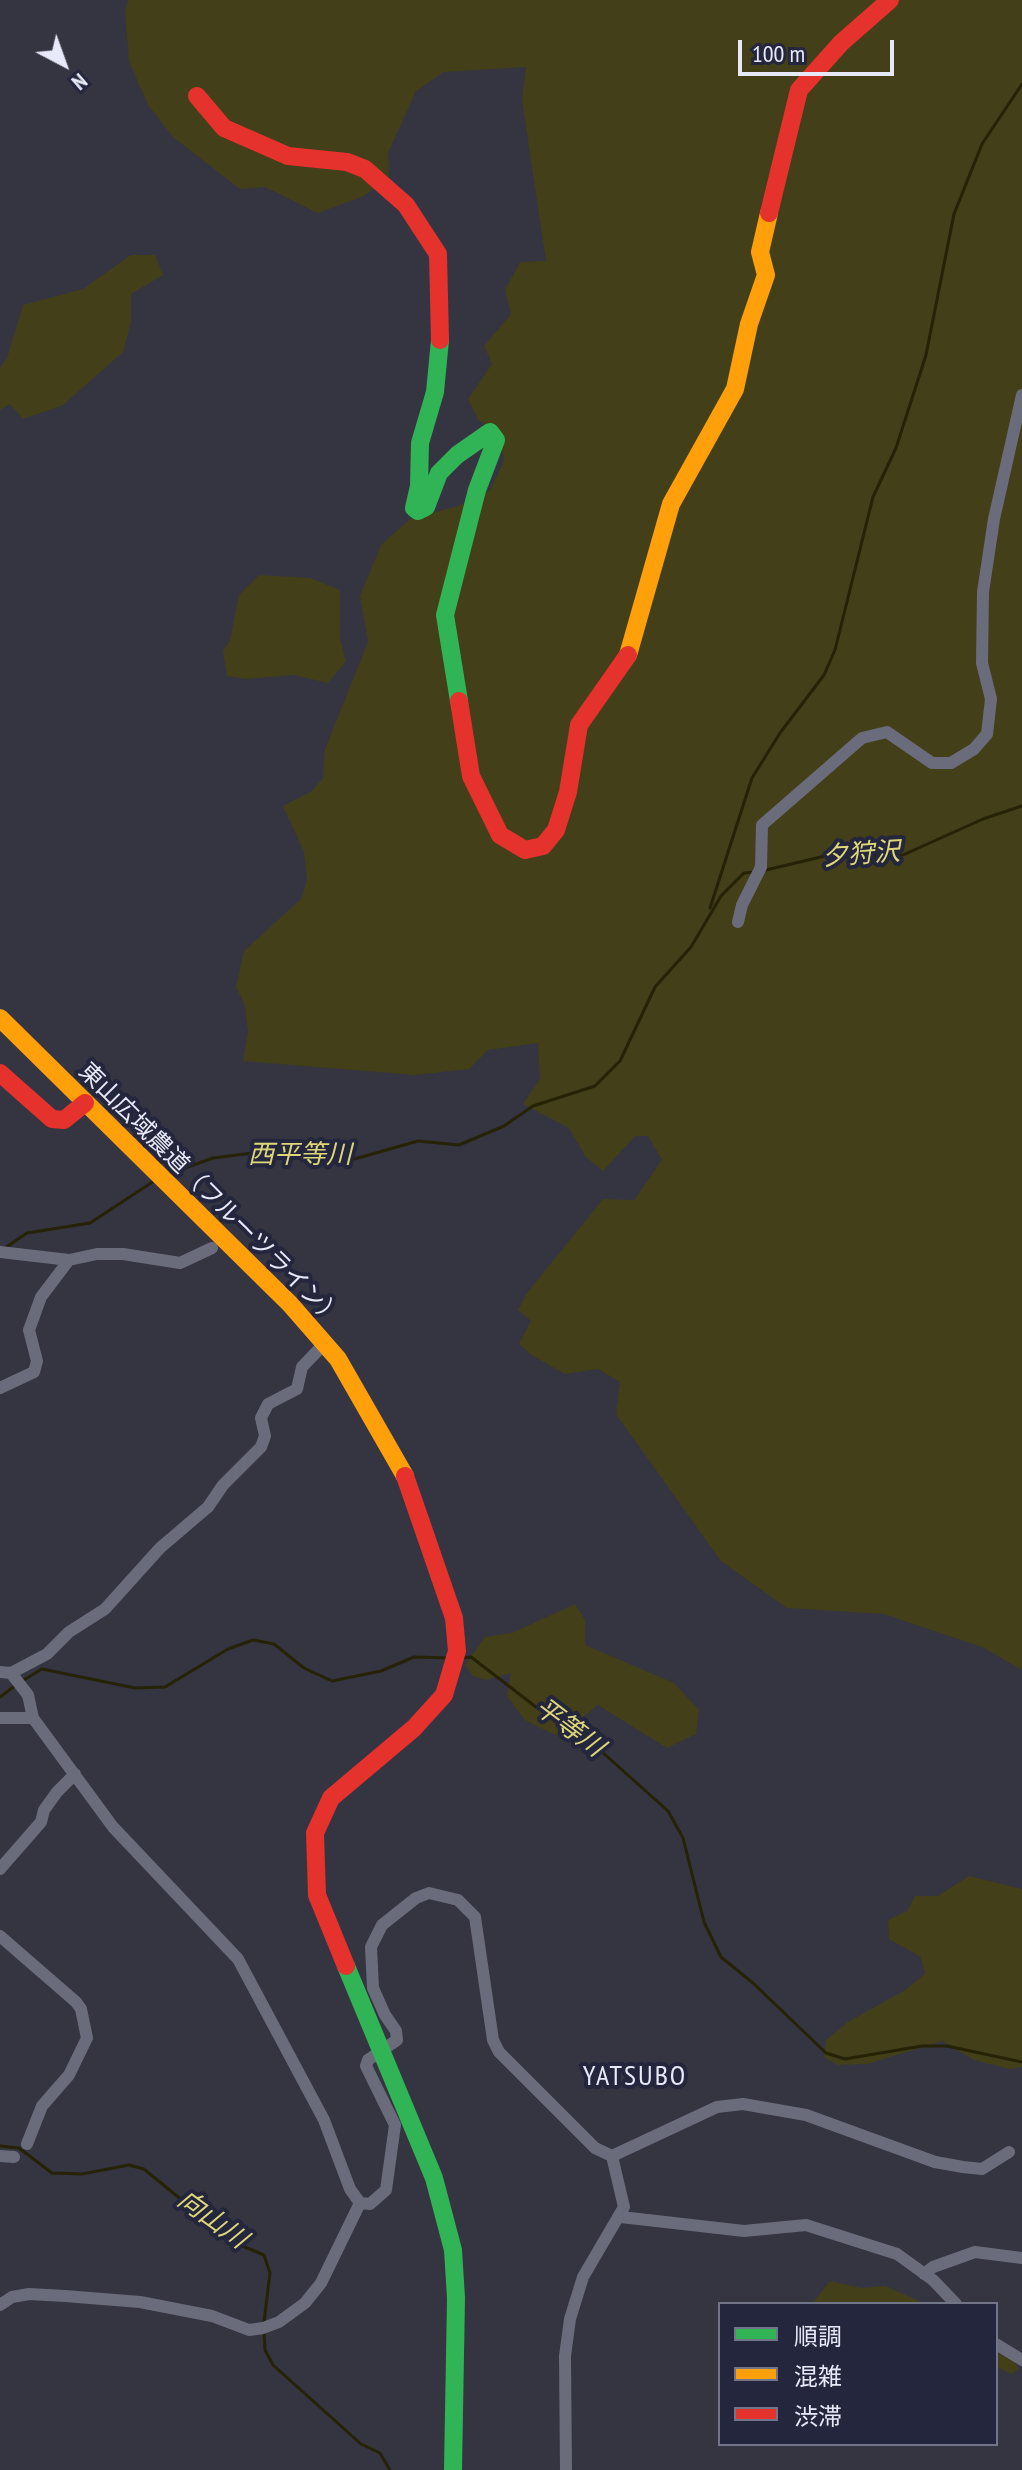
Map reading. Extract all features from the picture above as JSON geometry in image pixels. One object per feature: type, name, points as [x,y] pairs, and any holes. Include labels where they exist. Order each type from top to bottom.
[{"type":"street","points":[[197,96],[224,128],[259,145],[288,156],[347,162],[365,169],[406,205],[438,254],[439,362],[435,392],[420,443],[419,486],[414,508],[418,511],[426,507],[439,473],[457,455],[490,432],[496,440],[477,490],[445,615],[471,776],[500,835],[525,850],[543,846],[556,830],[568,792],[579,725],[631,650],[671,504],[735,389],[749,324],[766,275],[760,252],[799,90],[841,43],[890,0]]},
{"type":"street","points":[[738,922],[742,905],[761,867],[762,825],[862,738],[887,732],[932,763],[951,763],[974,749],[987,734],[991,699],[982,663],[983,592],[994,519],[1022,395]]},
{"type":"street","name":"東山広域農道（フルーツライン）","points":[[0,1018],[325,1343],[364,1398],[402,1466],[454,1618],[457,1651],[444,1695],[414,1728],[347,1781],[331,1798],[315,1833],[313,1873],[317,1895],[434,2178],[453,2250],[456,2298],[453,2470]]},
{"type":"street","points":[[0,1073],[52,1119],[64,1120],[85,1103]]},
{"type":"street","points":[[5,1252],[69,1260],[97,1254],[123,1254],[180,1263],[212,1248]]},
{"type":"street","points":[[0,1388],[34,1372],[37,1361],[29,1330],[41,1297],[69,1260]]},
{"type":"street","points":[[325,1343],[302,1367],[297,1389],[268,1404],[261,1418],[265,1436],[261,1447],[223,1485],[208,1507],[160,1548],[105,1609],[69,1632],[47,1654],[9,1674],[23,1689],[33,1718],[113,1827],[238,1959],[324,2120],[350,2189],[360,2203],[370,2204],[379,2199],[390,2177],[395,2125],[366,2066],[397,2040],[396,2031],[373,1988],[370,1963],[375,1935],[382,1925],[416,1898],[429,1893],[458,1900],[475,1917],[493,2040],[499,2052],[595,2148],[612,2156]]},
{"type":"street","points":[[0,1718],[33,1718]]},
{"type":"street","points":[[0,1869],[41,1822],[44,1810],[75,1774]]},
{"type":"street","points":[[0,1936],[76,2002],[81,2009],[87,2038],[69,2075],[42,2106],[27,2144]]},
{"type":"street","points":[[612,2156],[717,2107],[743,2104],[806,2115],[935,2162],[982,2169],[1009,2152]]},
{"type":"street","points":[[0,2156],[14,2157]]},
{"type":"street","points":[[566,2470],[565,2356],[570,2319],[583,2277],[599,2245],[621,2217],[624,2207],[612,2156]]},
{"type":"street","points":[[0,2305],[12,2297],[29,2294],[140,2302],[212,2316],[249,2330],[263,2328],[279,2322],[305,2303],[321,2283],[360,2203]]},
{"type":"street","points":[[621,2217],[744,2231],[806,2225],[897,2254],[954,2302]]},
{"type":"street","points":[[924,2274],[975,2252],[1022,2258]]},
{"type":"street","points":[[998,2345],[1022,2360]]},
{"type":"shaded area","points":[[128,0],[1022,0],[1022,1670],[982,1647],[884,1614],[787,1608],[721,1561],[616,1414],[620,1382],[598,1369],[565,1374],[530,1354],[519,1343],[531,1321],[518,1310],[527,1293],[603,1199],[634,1200],[662,1160],[648,1136],[635,1136],[603,1171],[585,1156],[569,1128],[523,1104],[540,1079],[538,1043],[488,1050],[469,1069],[415,1075],[243,1061],[248,1031],[245,1006],[236,987],[244,951],[301,899],[307,880],[304,852],[283,806],[312,791],[323,778],[325,749],[368,642],[360,596],[381,545],[410,519],[461,505],[490,490],[504,461],[498,429],[479,421],[468,399],[492,364],[484,346],[511,314],[505,290],[520,262],[546,261],[522,100],[526,67],[444,72],[416,91],[388,153],[389,177],[364,196],[318,213],[265,187],[240,189],[173,137],[148,105],[129,61],[125,12]]},
{"type":"shaded area","points":[[131,255],[155,255],[163,275],[131,294],[131,322],[123,352],[63,405],[23,419],[10,404],[0,410],[0,368],[7,358],[23,305],[83,289]]},
{"type":"shaded area","points":[[259,575],[310,578],[340,590],[340,639],[346,661],[328,683],[294,675],[246,679],[227,676],[223,651],[230,640],[239,595]]},
{"type":"shaded area","points":[[575,1604],[585,1620],[585,1645],[674,1683],[699,1710],[696,1734],[667,1748],[598,1705],[582,1718],[581,1727],[555,1735],[525,1720],[507,1696],[511,1673],[486,1680],[473,1676],[465,1665],[485,1637],[512,1633]]},
{"type":"shaded area","points":[[969,1876],[1022,1889],[1022,2067],[1010,2069],[974,2060],[942,2041],[867,2064],[838,2065],[824,2057],[826,2040],[848,2022],[905,1990],[925,1974],[921,1957],[889,1939],[888,1920],[907,1911],[915,1896],[938,1896]]},
{"type":"shaded area","points":[[830,2281],[861,2288],[885,2286],[921,2302],[814,2302]]},
{"type":"shaded area","points":[[998,2353],[1013,2361],[1019,2369],[1012,2374],[998,2368]]},
{"type":"waterway","points":[[710,908],[752,778],[780,733],[824,675],[835,650],[873,497],[896,448],[926,355],[954,214],[982,144],[1022,84]]},
{"type":"waterway","name":"夕狩沢","points":[[766,870],[825,856],[903,855],[983,819],[1022,806]]},
{"type":"waterway","name":"西平等川","points":[[168,1174],[213,1158],[253,1153],[351,1160],[418,1141],[459,1145],[504,1126],[533,1106],[595,1086],[620,1061],[655,987],[691,947],[721,896],[744,873],[754,872]]},
{"type":"waterway","name":"西平等川","points":[[5,1248],[27,1233],[90,1223],[154,1181]]},
{"type":"waterway","name":"平等川","points":[[22,1681],[42,1669],[135,1688],[165,1687],[228,1649],[253,1640],[274,1644],[304,1668],[332,1681],[381,1671],[414,1657],[450,1658]]},
{"type":"waterway","name":"平等川","points":[[461,1658],[471,1657],[536,1707],[582,1734],[668,1811],[683,1838],[704,1922],[721,1957],[753,1983],[826,2053],[845,2059],[922,2046],[947,2046],[1022,2062]]},
{"type":"waterway","name":"平等川","points":[[0,1697],[16,1685]]},
{"type":"waterway","name":"向山川","points":[[0,2146],[19,2148],[52,2173],[82,2174],[129,2165],[144,2169],[233,2242],[264,2255],[270,2273],[264,2322]]},
{"type":"waterway","name":"向山川","points":[[264,2333],[265,2350],[273,2365],[361,2444],[380,2453],[390,2470]]},
{"type":"traffic: fast","points":[[440,340],[435,392],[420,443],[419,486],[414,508],[418,511],[426,507],[439,473],[457,455],[490,432],[496,440],[477,490],[445,615],[459,701]]},
{"type":"traffic: fast","points":[[346,1966],[434,2178],[453,2250],[456,2298],[453,2470]]},
{"type":"traffic: slow","points":[[628,655],[671,504],[735,389],[749,324],[766,275],[760,252],[769,213]]},
{"type":"traffic: slow","points":[[0,1018],[290,1304],[338,1359],[405,1476]]},
{"type":"traffic: jam","points":[[769,213],[799,90],[841,43],[890,0]]},
{"type":"traffic: jam","points":[[197,96],[224,128],[288,156],[347,162],[365,169],[406,205],[438,254],[440,340]]},
{"type":"traffic: jam","points":[[459,701],[471,776],[500,835],[525,850],[543,846],[556,830],[568,792],[579,725],[628,655]]},
{"type":"traffic: jam","points":[[0,1073],[52,1119],[64,1120],[85,1103]]},
{"type":"traffic: jam","points":[[346,1966],[317,1895],[315,1833],[331,1798],[414,1728],[444,1695],[457,1651],[454,1618],[405,1476]]},
{"type":"district","name":"YATSUBO","points":[[635,2077]]}]
